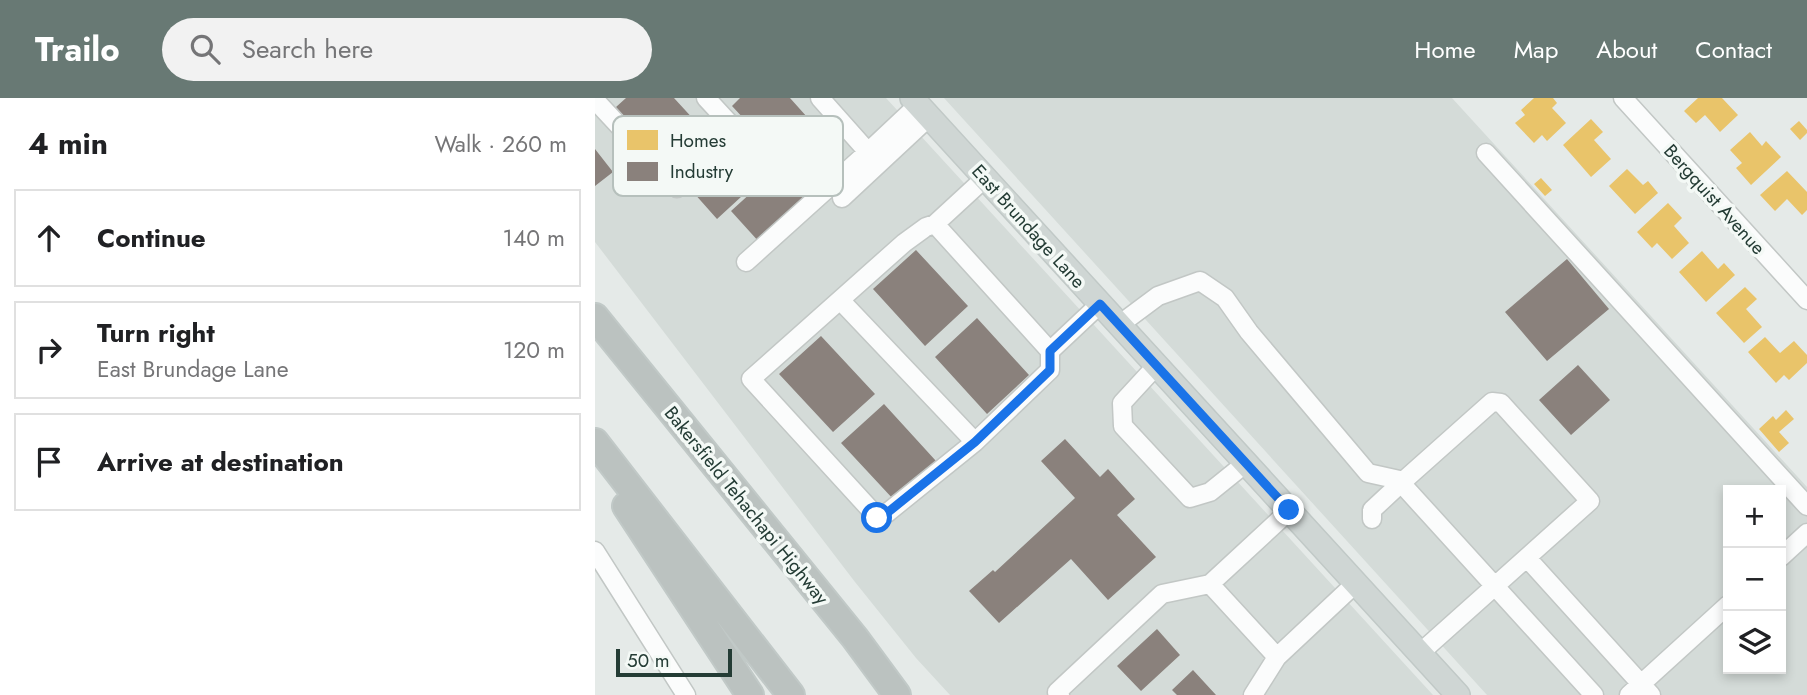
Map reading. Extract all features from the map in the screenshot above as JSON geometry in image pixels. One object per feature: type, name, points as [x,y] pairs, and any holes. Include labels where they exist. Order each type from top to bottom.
[{"type":"highway","name":"Bakersfield Tehachapi Highway","points":[[595,317],[855,638],[897,695]]},
{"type":"highway","points":[[595,444],[620,497],[750,695]]},
{"type":"highway","points":[[595,444],[791,695]]},
{"type":"highway","points":[[855,638],[916,695]]},
{"type":"main road","name":"East Brundage Lane","points":[[920,106],[1458,695]]},
{"type":"street","points":[[706,98],[722,116]]},
{"type":"street","points":[[820,98],[836,116]]},
{"type":"street","name":"Bergquist Avenue","points":[[1623,98],[1807,300]]},
{"type":"street","points":[[595,100],[613,119]]},
{"type":"street","points":[[843,175],[920,106]]},
{"type":"street","points":[[842,198],[920,106]]},
{"type":"street","points":[[843,124],[868,152]]},
{"type":"street","points":[[1486,153],[1807,506]]},
{"type":"street","points":[[935,223],[1050,351],[1050,370],[975,442],[887,513],[877,518],[751,379],[904,243],[935,223],[985,178]]},
{"type":"street","points":[[746,262],[819,196]]},
{"type":"street","points":[[1119,325],[1158,296],[1200,281],[1225,298],[1249,332],[1368,472],[1402,482],[1594,695]]},
{"type":"street","points":[[841,301],[975,442]]},
{"type":"street","points":[[1050,351],[1100,304]]},
{"type":"street","points":[[1157,365],[1122,403],[1123,426],[1190,498],[1210,492],[1246,463]]},
{"type":"street","points":[[1372,519],[1372,510],[1492,402],[1500,403],[1590,501],[1420,653]]},
{"type":"street","points":[[1060,695],[1057,692],[1163,594],[1210,584],[1289,510]]},
{"type":"street","points":[[1786,552],[1807,533]]},
{"type":"street","points":[[595,551],[686,695]]},
{"type":"street","points":[[1527,558],[1641,691],[1723,610]]},
{"type":"street","points":[[1253,695],[1277,657],[1356,583]]},
{"type":"street","points":[[1210,584],[1277,657]]},
{"type":"shaded area","points":[[595,98],[886,98],[1433,695],[950,695],[916,658],[855,582],[595,242]]},
{"type":"shaded area","points":[[944,98],[1452,98],[1807,487],[1807,695],[1487,695]]},
{"type":"building: Homes","points":[[1534,98],[1553,98],[1557,103],[1552,108],[1566,123],[1547,141],[1542,135],[1534,143],[1515,123],[1525,115],[1521,110]]},
{"type":"building: Homes","points":[[1698,98],[1722,98],[1738,115],[1720,132],[1705,115],[1696,123],[1684,111]]},
{"type":"building: Homes","points":[[1591,119],[1603,132],[1594,140],[1611,159],[1591,177],[1563,145]]},
{"type":"building: Homes","points":[[1799,121],[1807,130],[1800,140],[1790,129]]},
{"type":"building: Homes","points":[[1750,132],[1762,146],[1766,141],[1781,157],[1751,185],[1736,168],[1742,163],[1730,150]]},
{"type":"building: Homes","points":[[1627,169],[1643,185],[1648,181],[1658,193],[1635,214],[1609,186]]},
{"type":"building: Homes","points":[[1787,171],[1807,192],[1807,210],[1802,215],[1787,199],[1775,211],[1760,195]]},
{"type":"building: Homes","points":[[1541,178],[1552,190],[1545,196],[1534,184]]},
{"type":"building: Homes","points":[[1668,203],[1682,218],[1674,226],[1689,243],[1672,259],[1657,243],[1652,248],[1637,232]]},
{"type":"building: Homes","points":[[1702,251],[1718,269],[1724,263],[1735,275],[1706,302],[1679,272]]},
{"type":"building: Homes","points":[[1745,287],[1757,299],[1746,309],[1762,327],[1744,343],[1716,313]]},
{"type":"building: Homes","points":[[1765,337],[1780,353],[1794,341],[1807,355],[1807,363],[1789,380],[1784,375],[1776,383],[1748,352]]},
{"type":"building: Homes","points":[[1786,410],[1794,419],[1779,432],[1789,443],[1779,452],[1759,429],[1773,416],[1776,420]]},
{"type":"building: Industry","points":[[626,98],[674,98],[691,116],[624,116],[616,107]]},
{"type":"building: Industry","points":[[740,98],[790,98],[806,116],[741,116],[732,106]]},
{"type":"building: Industry","points":[[595,149],[613,172],[595,186]]},
{"type":"building: Industry","points":[[697,196],[742,196],[717,219]]},
{"type":"building: Industry","points":[[747,196],[812,196],[760,243],[731,211]]},
{"type":"building: Industry","points":[[916,250],[968,306],[925,346],[873,289]]},
{"type":"building: Industry","points":[[1567,259],[1609,309],[1547,361],[1505,312]]},
{"type":"building: Industry","points":[[977,318],[1029,375],[987,414],[935,357]]},
{"type":"building: Industry","points":[[821,336],[875,394],[833,432],[779,374]]},
{"type":"building: Industry","points":[[1578,365],[1610,400],[1571,435],[1539,400]]},
{"type":"building: Industry","points":[[884,404],[936,461],[894,500],[841,443]]},
{"type":"building: Industry","points":[[1065,439],[1100,477],[1108,469],[1135,499],[1117,515],[1156,557],[1108,600],[1071,559],[999,623],[969,591],[993,570],[995,572],[1075,498],[1041,461]]},
{"type":"building: Industry","points":[[1157,629],[1180,655],[1141,691],[1117,666]]},
{"type":"building: Industry","points":[[1193,670],[1216,695],[1177,695],[1172,690]]},
{"type":"route","points":[[877,518],[887,513],[1000,420],[1050,370],[1050,351],[1100,304],[1289,510]]}]
